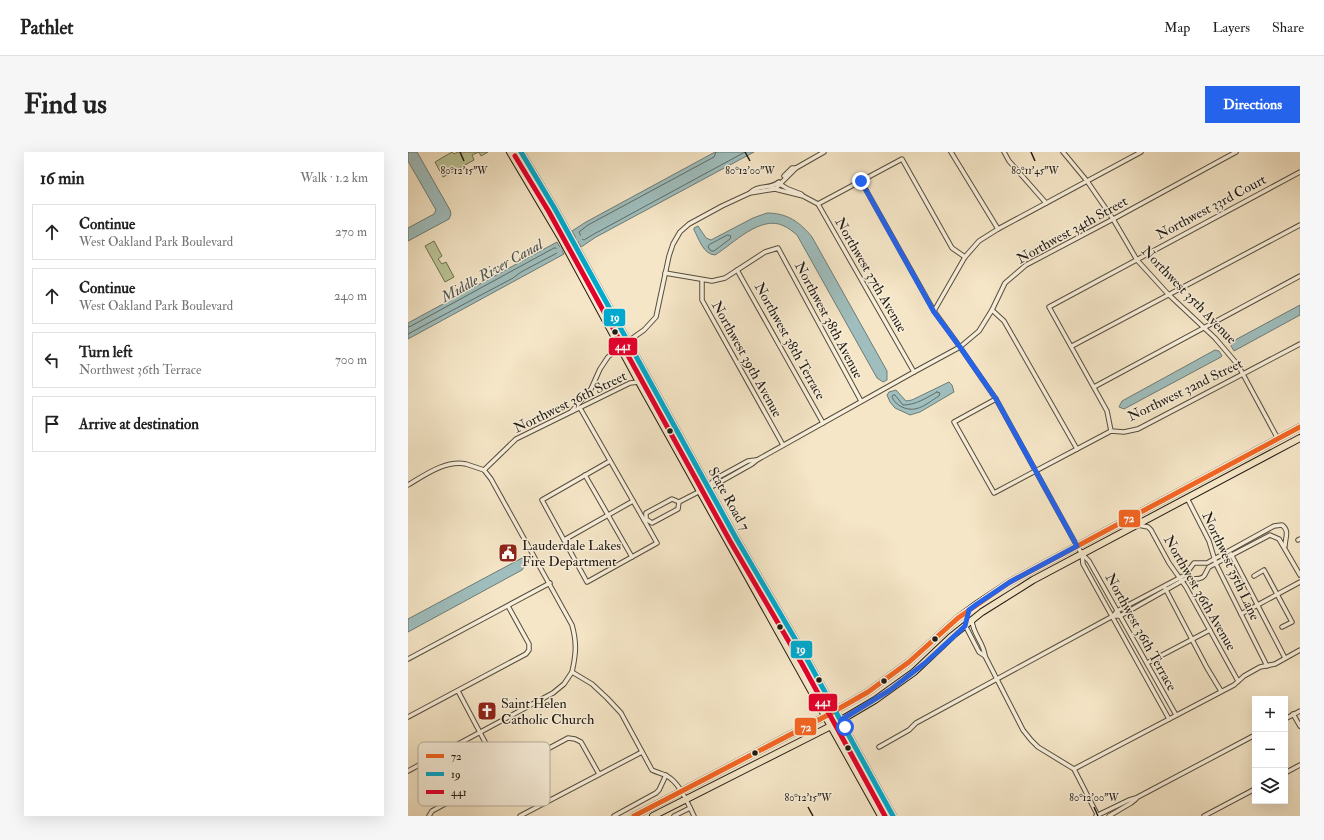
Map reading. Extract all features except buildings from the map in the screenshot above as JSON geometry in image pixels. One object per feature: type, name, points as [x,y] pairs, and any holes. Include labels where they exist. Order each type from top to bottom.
[{"type":"main road","points":[[510,152],[519,157],[523,155]]},
{"type":"main road","name":"State Road 7","points":[[510,152],[570,254],[639,382],[881,816]]},
{"type":"main road","name":"State Road 7","points":[[523,155],[708,487],[841,720],[893,816]]},
{"type":"main road","points":[[634,816],[826,716],[868,692],[894,674],[969,610],[1010,582],[1300,427]]},
{"type":"main road","points":[[653,816],[831,726],[875,700],[925,663],[972,619],[1020,587],[1300,438]]},
{"type":"main road","points":[[1270,454],[1278,439]]},
{"type":"main road","points":[[1186,498],[1189,486]]},
{"type":"main road","points":[[1175,504],[1182,490]]},
{"type":"main road","points":[[740,561],[747,568],[763,595],[768,599],[772,598]]},
{"type":"main road","points":[[965,626],[969,610]]},
{"type":"street","points":[[774,188],[792,168],[796,168],[824,152]]},
{"type":"street","points":[[951,152],[998,228]]},
{"type":"street","points":[[1004,152],[1009,161],[1046,203]]},
{"type":"street","name":"Northwest 35th Avenue","points":[[1063,152],[1087,181],[1113,219],[1137,260],[1168,294],[1204,327],[1231,355],[1278,439]]},
{"type":"street","points":[[934,312],[965,257],[978,241],[998,228],[1142,152]]},
{"type":"street","name":"Northwest 34th Street","points":[[679,502],[708,487],[715,479],[748,461],[757,460],[960,347],[978,331],[992,310],[1005,283],[1026,265],[1236,152]]},
{"type":"street","points":[[779,184],[818,204],[902,159],[952,248],[965,257]]},
{"type":"street","name":"Northwest 33rd Court","points":[[1072,346],[1049,307],[1300,172]]},
{"type":"street","name":"Northwest 36th Terrace","points":[[861,181],[934,312],[996,399],[1077,546],[1089,561],[1176,715]]},
{"type":"street","points":[[572,411],[591,389],[600,369],[608,357],[620,346],[644,330],[656,317],[669,256],[673,244],[680,232],[689,224],[759,187],[774,188],[803,196]]},
{"type":"street","name":"Northwest 37th Avenue","points":[[818,204],[914,372]]},
{"type":"street","points":[[1111,431],[1107,411],[1072,346],[1300,225]]},
{"type":"street","name":"Northwest 38th Avenue","points":[[737,270],[765,252],[778,248],[861,401]]},
{"type":"street","points":[[665,273],[712,281],[726,278],[737,270]]},
{"type":"street","name":"Northwest 38th Terrace","points":[[737,270],[823,423]]},
{"type":"street","points":[[1094,387],[1300,276]]},
{"type":"street","name":"Northwest 39th Avenue","points":[[702,280],[702,300],[783,445]]},
{"type":"street","points":[[992,310],[1004,321],[1077,449]]},
{"type":"street","name":"Northwest 32nd Street","points":[[996,399],[954,422],[994,493],[1111,431],[1124,432],[1138,429],[1300,344]]},
{"type":"street","name":"Northwest 36th Street","points":[[484,470],[516,440],[630,383],[639,382]]},
{"type":"street","points":[[580,408],[633,501],[645,519],[657,543],[587,582],[542,500],[610,461]]},
{"type":"street","points":[[408,485],[441,467],[453,464],[466,464],[484,470],[492,478],[550,583],[572,625],[576,639],[576,652],[572,672],[564,684],[553,693],[462,742]]},
{"type":"street","points":[[586,475],[632,557]]},
{"type":"street","name":"Northwest 35th Lane","points":[[1186,498],[1209,541],[1216,564],[1267,666]]},
{"type":"street","name":"Northwest 34th Street","points":[[672,499],[679,502],[678,509],[652,523],[645,519],[646,513],[672,499]]},
{"type":"street","points":[[564,540],[633,501]]},
{"type":"street","name":"Northwest 36th Avenue","points":[[1137,525],[1148,527],[1151,530],[1210,630],[1238,682]]},
{"type":"street","points":[[879,747],[902,734],[916,723],[1188,573],[1194,563],[1207,563],[1274,526],[1282,525],[1285,527],[1287,533],[1285,546]]},
{"type":"street","points":[[1112,616],[1120,616],[1187,578],[1201,578],[1209,567],[1273,533],[1274,526]]},
{"type":"street","points":[[1270,535],[1279,539],[1285,546],[1300,575]]},
{"type":"street","points":[[1229,551],[1285,658]]},
{"type":"street","name":"Northwest 36th Terrace","points":[[1082,554],[1083,564],[1169,719]]},
{"type":"street","points":[[1254,576],[1264,570],[1278,594],[1292,622],[1282,627]]},
{"type":"street","points":[[1241,614],[1300,582]]},
{"type":"street","points":[[408,659],[550,583]]},
{"type":"street","name":"Northwest 36th Avenue","points":[[1164,586],[1221,691]]},
{"type":"street","points":[[408,717],[526,654],[530,650],[529,644],[508,606]]},
{"type":"street","points":[[972,619],[974,628],[985,649],[985,656],[1017,719],[1031,740],[1045,752],[1074,769],[1097,816],[1136,798],[1252,737]]},
{"type":"street","points":[[965,626],[979,652],[985,656]]},
{"type":"street","points":[[1147,663],[1210,630]]},
{"type":"street","points":[[1074,769],[1238,682],[1244,676],[1260,667],[1275,664],[1300,650]]},
{"type":"street","points":[[572,672],[592,684],[620,713],[652,770],[658,774],[666,775],[671,778],[681,791],[694,816]]},
{"type":"street","points":[[458,691],[485,742]]},
{"type":"street","points":[[1288,716],[1300,710]]},
{"type":"street","points":[[1293,714],[1300,726]]},
{"type":"street","points":[[550,748],[568,738],[576,738],[581,742],[599,774]]},
{"type":"street","points":[[550,800],[642,752]]},
{"type":"street","points":[[1288,771],[1300,765]]},
{"type":"street","points":[[408,771],[418,766]]},
{"type":"street","points":[[614,816],[621,814],[656,793],[666,775]]},
{"type":"street","points":[[1204,816],[1252,791]]},
{"type":"street","points":[[1108,811],[1110,816],[1131,803],[1136,798]]},
{"type":"street","points":[[428,816],[432,811],[441,806]]},
{"type":"street","points":[[520,816],[539,806]]},
{"type":"street","points":[[674,816],[690,808]]},
{"type":"green space","points":[[452,152],[454,154],[458,152],[479,152],[472,155],[474,160],[443,177],[435,162]]},
{"type":"green space","points":[[479,152],[488,152],[481,156]]},
{"type":"green space","points":[[434,241],[442,256],[438,259],[442,264],[446,262],[454,277],[445,282],[425,246]]},
{"type":"water","points":[[408,152],[417,152],[451,214],[449,219],[408,241],[408,228],[434,214],[436,210],[408,161]]},
{"type":"water","points":[[715,152],[754,152],[596,237],[581,247],[572,231]]},
{"type":"water","points":[[767,213],[774,213],[792,219],[803,227],[812,237],[887,371],[887,380],[883,382],[877,378],[797,235],[791,230],[775,223],[766,224],[748,232],[715,255],[704,249],[694,230],[694,228],[698,226],[706,238],[711,240],[753,218]]},
{"type":"water","points":[[557,242],[564,254],[408,339],[408,323]]},
{"type":"water","points":[[1300,305],[1300,315],[1234,351],[1231,346],[1237,339]]},
{"type":"water","points":[[1215,350],[1219,351],[1222,356],[1221,357],[1124,409],[1119,407],[1122,401]]},
{"type":"water","points":[[949,382],[952,385],[954,392],[920,412],[910,415],[895,408],[887,395],[889,392],[896,390],[906,401],[912,400]]},
{"type":"water","points":[[522,558],[525,558],[524,567],[522,570],[408,632],[408,619]]},
{"type":"waterway","name":"Middle River Canal","points":[[556,251],[582,237]]},
{"type":"transit line","name":"19","points":[[521,152],[555,209],[736,538],[808,661],[893,816]]},
{"type":"transit line","name":"441","points":[[515,156],[549,212],[730,541],[802,664],[885,816]]},
{"type":"transit line","name":"72","points":[[634,816],[826,716],[868,692],[909,662],[958,618],[1010,582],[1300,427]]},
{"type":"place","name":"Lauderdale Lakes Fire Department","points":[[508,553]]},
{"type":"place","name":"Saint Helen Catholic Church","points":[[487,711]]},
{"type":"route","points":[[845,727],[841,720],[875,700],[906,678],[925,663],[952,636],[965,626],[969,610],[1010,582],[1077,546],[996,399],[934,312],[861,181]]}]
